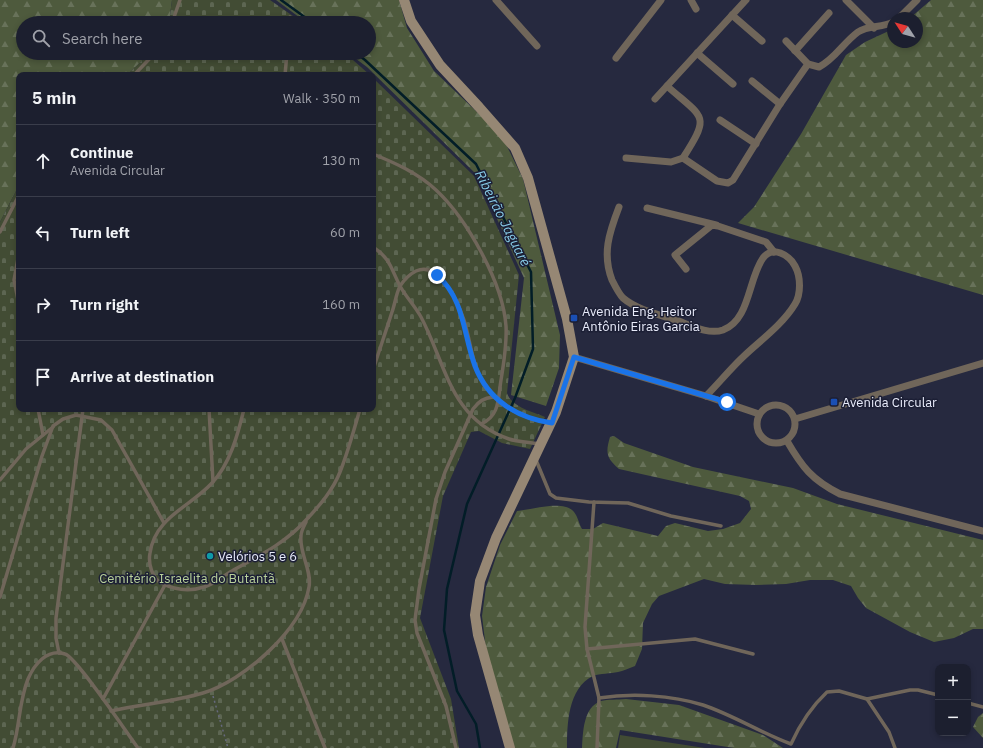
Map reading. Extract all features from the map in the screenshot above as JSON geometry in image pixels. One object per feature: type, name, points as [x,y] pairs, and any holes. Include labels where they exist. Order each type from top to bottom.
[{"type":"main road","points":[[404,0],[411,20],[440,66],[515,148],[528,178],[567,319],[574,357],[552,423],[487,558],[480,581],[475,615],[478,635],[510,748]]},
{"type":"street","points":[[496,0],[537,46]]},
{"type":"street","points":[[616,58],[662,0]]},
{"type":"street","points":[[691,0],[696,9]]},
{"type":"street","points":[[655,99],[746,0]]},
{"type":"street","points":[[846,0],[874,28]]},
{"type":"street","points":[[905,12],[917,0]]},
{"type":"street","points":[[795,51],[828,13]]},
{"type":"street","points":[[732,15],[762,41]]},
{"type":"street","points":[[786,41],[808,64],[818,67],[829,62],[849,39],[859,31],[887,24]]},
{"type":"street","points":[[697,53],[733,84]]},
{"type":"street","points":[[683,158],[717,181],[728,183],[733,180],[780,104],[808,64]]},
{"type":"street","points":[[752,81],[780,104]]},
{"type":"street","points":[[626,158],[671,162],[683,158],[697,136],[701,126],[701,119],[696,112],[667,86]]},
{"type":"street","points":[[720,120],[756,144]]},
{"type":"street","points":[[619,208],[608,234],[606,252],[608,269],[623,298],[640,307],[705,331],[724,330],[736,321],[744,306],[761,262],[766,255],[774,252],[783,254],[789,258],[796,267],[799,289],[795,304],[780,323],[742,357],[706,396]]},
{"type":"street","points":[[647,208],[716,225],[766,242],[774,252]]},
{"type":"street","points":[[686,269],[675,255],[712,225],[716,225]]},
{"type":"street","points":[[574,357],[706,396],[759,414]]},
{"type":"street","points":[[795,419],[983,363]]},
{"type":"street","points":[[776,405],[788,408],[795,419],[794,431],[787,441],[775,444],[763,439],[757,427],[759,414],[763,409],[776,405]]},
{"type":"street","points":[[787,441],[807,473],[823,486],[834,491],[889,508],[983,531]]},
{"type":"lane","points":[[174,16],[180,0]]},
{"type":"lane","points":[[137,72],[148,60]]},
{"type":"lane","points":[[285,72],[286,60]]},
{"type":"lane","points":[[376,155],[407,169],[436,189],[458,213],[484,257],[503,308],[506,326],[504,365],[498,402],[493,416],[488,421],[481,424]]},
{"type":"lane","points":[[0,232],[16,201]]},
{"type":"lane","points":[[376,249],[388,259],[400,286],[421,317],[447,378],[471,417],[486,428],[509,439],[541,444]]},
{"type":"lane","points":[[16,265],[14,280],[16,290]]},
{"type":"lane","points":[[376,361],[400,286],[412,273],[419,270],[431,271],[444,281],[458,303],[475,366],[484,385],[498,402],[524,415],[552,423]]},
{"type":"lane","points":[[456,748],[446,706],[417,633],[415,620],[419,589],[436,499],[445,472],[471,417],[473,409],[478,402],[493,396]]},
{"type":"lane","points":[[39,412],[43,435]]},
{"type":"lane","points":[[59,653],[56,638],[56,618],[83,412]]},
{"type":"lane","points":[[209,412],[213,483]]},
{"type":"lane","points":[[243,412],[229,458],[213,483],[164,523],[153,541],[149,554],[151,568],[157,581],[165,585],[184,591],[205,587],[284,541],[306,520],[331,489],[340,472],[359,412]]},
{"type":"lane","points":[[0,480],[26,450],[63,419],[76,415],[101,420],[112,430],[164,523]]},
{"type":"lane","points":[[0,598],[42,456],[54,426]]},
{"type":"lane","points":[[535,457],[552,496],[556,498],[594,502],[628,503],[671,516],[721,526]]},
{"type":"lane","points":[[594,502],[585,627],[587,649],[599,698],[597,748]]},
{"type":"lane","points":[[111,711],[204,693],[212,690],[246,670],[282,639],[298,617],[309,587],[308,570],[301,536],[306,520]]},
{"type":"lane","points":[[103,699],[165,585]]},
{"type":"lane","points":[[282,639],[325,748]]},
{"type":"lane","points":[[587,649],[695,639],[753,654]]},
{"type":"lane","points":[[13,748],[24,691],[29,678],[35,667],[45,656],[59,653],[66,654],[81,669],[138,748]]},
{"type":"lane","points":[[791,744],[799,727],[817,702],[827,692],[839,691],[867,699],[910,690],[918,690],[935,694]]},
{"type":"lane","points":[[599,698],[641,696],[673,698],[685,701],[704,706],[791,744],[794,748]]},
{"type":"lane","points":[[867,699],[889,732],[896,748]]},
{"type":"lane","points":[[971,704],[983,707]]},
{"type":"path","points":[[212,690],[228,748]]},
{"type":"green space","points":[[0,0],[172,0],[170,16],[16,16],[16,60],[143,60],[130,72],[16,72],[16,191],[0,222]]},
{"type":"green space","points":[[172,0],[270,0],[293,16],[170,16]]},
{"type":"green space","points":[[276,0],[399,0],[407,28],[434,71],[502,136],[523,179],[560,335],[559,368],[546,406],[511,395],[524,278],[477,175],[376,76],[376,72],[372,72],[358,60],[376,60],[376,16],[298,16]]},
{"type":"green space","points":[[931,0],[983,0],[983,295],[738,223],[754,207],[801,134],[846,55],[865,42],[887,32],[887,48],[923,48],[923,12],[917,12]]},
{"type":"green space","points":[[143,60],[353,60],[367,72],[130,72]]},
{"type":"green space","name":"Cemitério Israelita do Butantã","points":[[376,81],[474,176],[519,275],[507,393],[513,402],[529,411],[545,417],[530,449],[502,443],[479,431],[471,432],[443,496],[420,618],[451,699],[459,748],[0,748],[0,222],[16,191],[16,412],[376,412]]},
{"type":"green space","points":[[614,436],[624,443],[693,467],[793,488],[837,504],[983,540],[983,629],[973,629],[954,638],[934,642],[910,632],[866,608],[851,586],[833,580],[810,580],[786,584],[756,585],[725,584],[704,579],[659,596],[652,604],[643,623],[642,649],[635,666],[618,672],[593,676],[578,689],[569,718],[567,748],[512,748],[486,649],[482,616],[486,587],[500,545],[517,511],[547,506],[563,506],[574,512],[582,529],[593,529],[603,523],[658,536],[666,526],[675,523],[708,531],[723,529],[740,523],[751,509],[749,501],[740,496],[619,469],[612,462],[607,452],[610,437]]},
{"type":"green space","points":[[626,699],[679,705],[763,735],[783,748],[734,748],[620,730],[616,748],[582,748],[585,721],[587,715],[595,704],[607,700]]},
{"type":"green space","points":[[983,713],[983,738],[973,727],[978,717]]},
{"type":"green space","points":[[620,735],[705,748],[618,748]]},
{"type":"waterway","name":"Ribeirão Jaguaré","points":[[281,0],[303,16]]},
{"type":"waterway","name":"Ribeirão Jaguaré","points":[[365,60],[476,164],[531,272],[533,349],[515,398],[467,504],[447,589],[444,630],[457,691],[476,724],[480,748]]},
{"type":"place","name":"Avenida Eng. Heitor Antônio Eiras Garcia","points":[[574,318]]},
{"type":"place","name":"Avenida Circular","points":[[834,402]]},
{"type":"place","name":"Velórios 5 e 6","points":[[210,556]]},
{"type":"route","points":[[437,275],[444,281],[458,303],[465,322],[475,366],[484,385],[498,402],[524,415],[543,422],[552,423],[574,357],[727,402]]}]
